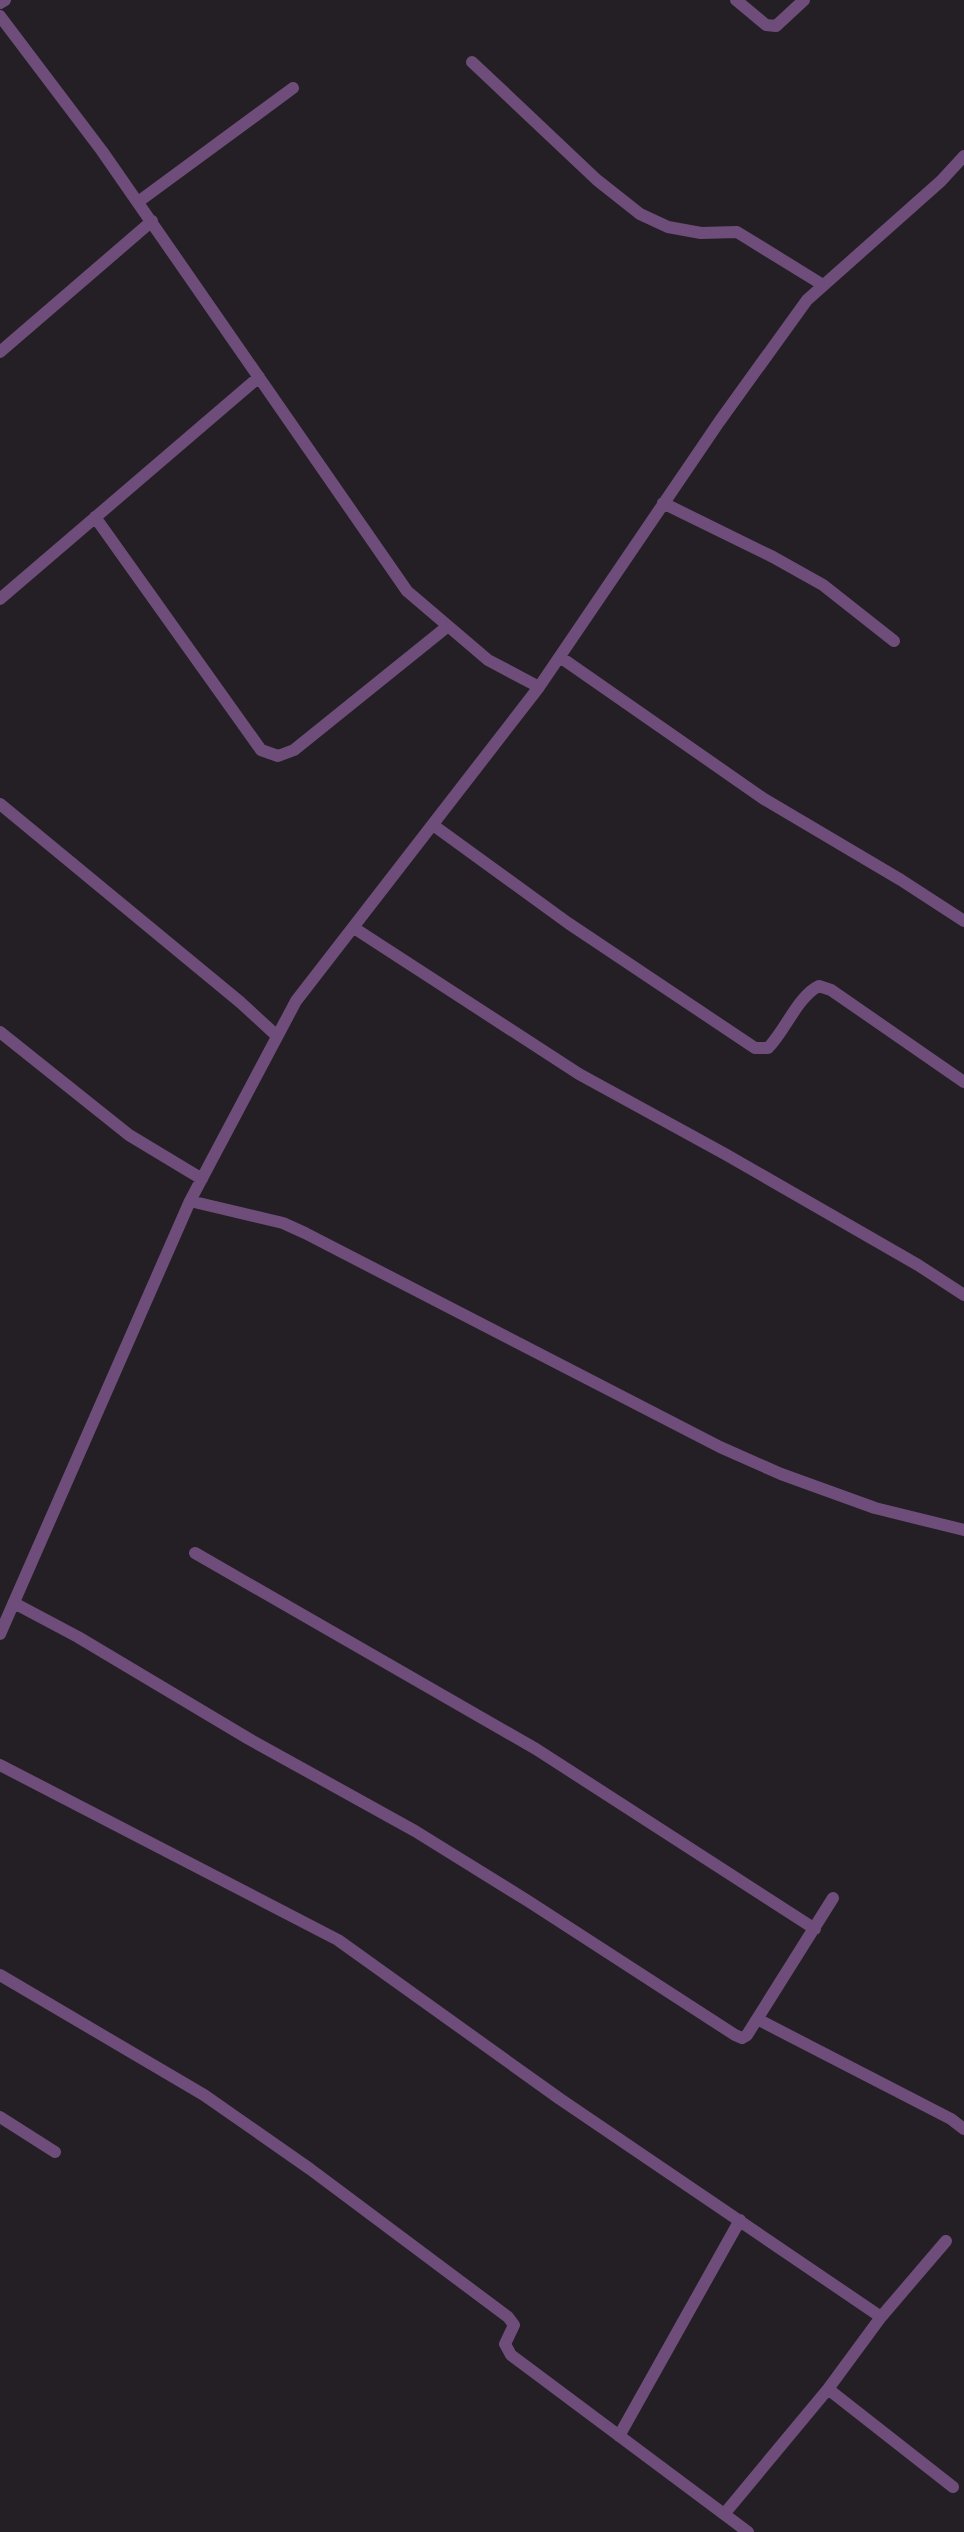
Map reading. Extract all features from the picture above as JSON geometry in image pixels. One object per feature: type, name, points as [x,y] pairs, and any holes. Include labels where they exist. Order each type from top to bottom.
[{"type":"street","points":[[0,4],[5,0]]},
{"type":"street","points":[[736,0],[766,26],[776,26],[804,0]]},
{"type":"street","points":[[0,16],[102,151],[152,221],[406,590],[488,660],[539,686]]},
{"type":"street","points":[[472,62],[597,180],[640,214],[668,227],[701,233],[737,232],[823,286]]},
{"type":"street","points":[[138,202],[293,88]]},
{"type":"street","points":[[0,1634],[190,1201],[296,1001],[433,826],[539,686],[664,503],[807,300],[962,162]]},
{"type":"street","points":[[0,352],[152,221]]},
{"type":"street","points":[[0,599],[259,377]]},
{"type":"street","points":[[664,503],[773,557],[823,585],[894,642]]},
{"type":"street","points":[[95,517],[261,750],[278,756],[294,750],[448,626]]},
{"type":"street","points":[[560,657],[764,798],[901,880],[964,922]]},
{"type":"street","points":[[0,804],[240,1002],[277,1036]]},
{"type":"street","points":[[433,826],[568,922],[755,1048],[768,1048],[809,991],[819,986],[831,990],[964,1082]]},
{"type":"street","points":[[354,928],[579,1074],[733,1159],[918,1265],[964,1295]]},
{"type":"street","points":[[0,1032],[129,1135],[202,1179]]},
{"type":"street","points":[[190,1201],[283,1223],[720,1447],[780,1474],[874,1508],[964,1530]]},
{"type":"street","points":[[195,1553],[536,1748],[815,1929]]},
{"type":"street","points":[[14,1602],[86,1642],[249,1739],[415,1831],[742,2038],[747,2035],[833,1898]]},
{"type":"street","points":[[0,1764],[338,1940],[560,2098],[882,2317]]},
{"type":"street","points":[[0,1975],[204,2095],[326,2181],[508,2317],[514,2325],[505,2344],[510,2355],[725,2513],[748,2532]]},
{"type":"street","points":[[757,2019],[951,2119],[964,2129]]},
{"type":"street","points":[[0,2117],[56,2152]]},
{"type":"street","points":[[618,2436],[740,2220]]},
{"type":"street","points":[[725,2513],[828,2389],[882,2317],[946,2241]]},
{"type":"street","points":[[828,2389],[953,2487]]}]
